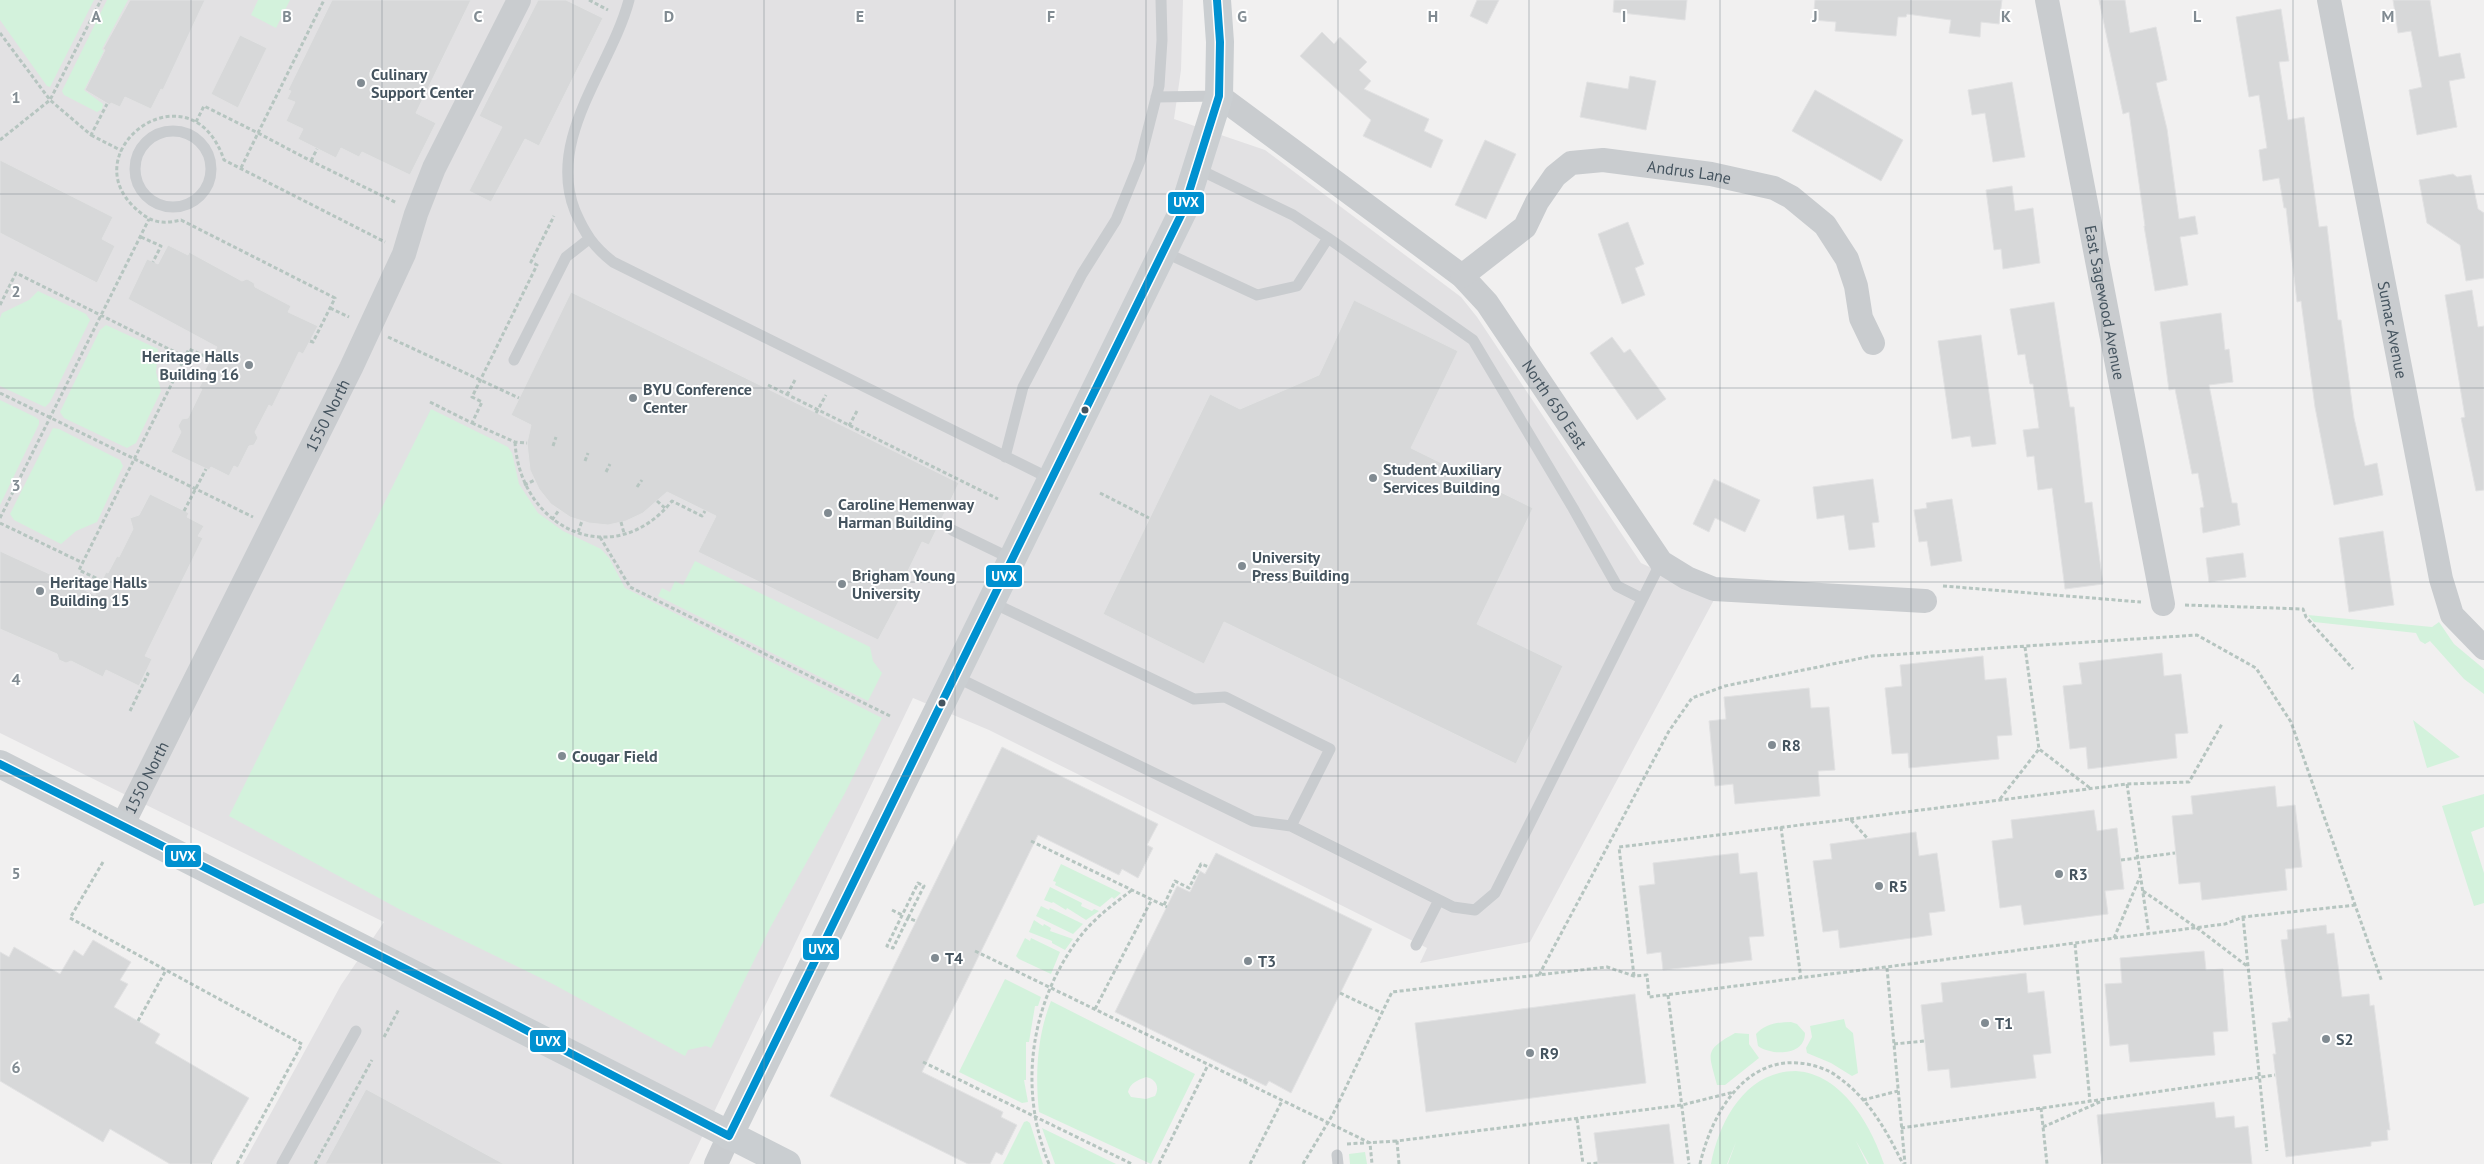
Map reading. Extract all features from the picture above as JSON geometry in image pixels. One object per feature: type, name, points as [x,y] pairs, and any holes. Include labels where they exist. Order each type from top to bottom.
[{"type":"main road","points":[[729,1136],[1183,211],[1198,169],[1219,96],[1220,42],[1218,0]]},
{"type":"main road","points":[[0,764],[787,1164]]},
{"type":"street","name":"1550 North","points":[[122,826],[350,368],[404,254],[416,214],[434,168],[519,0]]},
{"type":"street","name":"East Sagewood Avenue","points":[[2047,0],[2163,604]]},
{"type":"street","name":"Sumac Avenue","points":[[2329,0],[2441,579],[2452,615],[2484,648]]},
{"type":"street","name":"North 650 East","points":[[1219,96],[1462,276],[1487,302],[1660,562],[1686,578],[1714,589],[1924,601]]},
{"type":"street","name":"Andrus Lane","points":[[1462,276],[1525,227],[1537,202],[1555,176],[1571,163],[1603,160],[1711,174],[1774,188],[1791,197],[1825,225],[1847,259],[1856,286],[1861,318],[1873,343]]},
{"type":"street","points":[[716,1164],[729,1136]]},
{"type":"lane","points":[[629,0],[624,20],[587,100],[569,151],[570,197],[583,230],[595,248],[613,262],[1051,479]]},
{"type":"lane","points":[[1004,457],[1023,387],[1082,274],[1116,220],[1140,161],[1156,97],[1162,40],[1161,0]]},
{"type":"lane","points":[[1156,97],[1219,96]]},
{"type":"lane","points":[[173,131],[186,133],[197,139],[206,149],[211,175],[203,192],[189,204],[165,207],[144,195],[138,185],[135,167],[140,150],[148,140],[160,133],[173,131]]},
{"type":"lane","points":[[1198,169],[1293,215],[1472,340],[1573,508],[1617,586],[1642,598]]},
{"type":"lane","points":[[1164,252],[1257,295],[1297,286],[1328,238]]},
{"type":"lane","points":[[514,360],[566,257],[589,239]]},
{"type":"lane","points":[[952,530],[1012,560]]},
{"type":"lane","points":[[954,676],[1253,821],[1291,826],[1439,900],[1460,909],[1475,910],[1495,893],[1660,562]]},
{"type":"lane","points":[[991,602],[1194,699],[1225,697],[1330,749],[1291,826]]},
{"type":"lane","points":[[1416,945],[1439,900]]},
{"type":"lane","points":[[282,1164],[356,1031]]},
{"type":"path","points":[[0,140],[50,100],[101,0]]},
{"type":"path","points":[[241,168],[324,0]]},
{"type":"path","points":[[589,0],[610,11]]},
{"type":"path","points":[[0,33],[50,100],[91,135],[122,150]]},
{"type":"path","points":[[91,135],[107,104]]},
{"type":"path","points":[[196,122],[204,106],[311,161],[401,204]]},
{"type":"path","points":[[310,341],[313,342],[335,298],[181,220],[165,224],[150,219],[136,209],[121,192],[117,178],[119,156],[133,131],[147,122],[169,117],[186,118],[196,122],[208,130],[221,150],[224,160],[390,245]]},
{"type":"path","points":[[311,161],[317,149]]},
{"type":"path","points":[[472,422],[482,402],[472,397],[537,265],[531,262],[554,216]]},
{"type":"path","points":[[0,518],[150,219]]},
{"type":"path","points":[[141,237],[161,246],[153,262]]},
{"type":"path","points":[[0,305],[16,273],[185,357]]},
{"type":"path","points":[[330,308],[354,319]]},
{"type":"path","points":[[383,334],[519,398]]},
{"type":"path","points":[[102,581],[80,570],[83,563],[189,349],[211,359]]},
{"type":"path","points":[[788,395],[795,380]]},
{"type":"path","points":[[768,385],[817,412],[998,499]]},
{"type":"path","points":[[0,393],[255,518]]},
{"type":"path","points":[[817,412],[826,395]]},
{"type":"path","points":[[430,402],[515,442],[527,443]]},
{"type":"path","points":[[849,426],[857,410]]},
{"type":"path","points":[[553,446],[556,437]]},
{"type":"path","points":[[515,442],[519,470],[524,485],[539,508],[552,520],[578,532],[600,537],[624,534],[646,525],[672,501],[702,516],[705,511]]},
{"type":"path","points":[[585,461],[588,453]]},
{"type":"path","points":[[606,472],[610,464]]},
{"type":"path","points":[[184,511],[206,468]]},
{"type":"path","points":[[524,485],[535,480]]},
{"type":"path","points":[[637,487],[642,480]]},
{"type":"path","points":[[1100,493],[1149,518]]},
{"type":"path","points":[[657,501],[666,508]]},
{"type":"path","points":[[552,520],[559,510]]},
{"type":"path","points":[[578,532],[582,521]]},
{"type":"path","points":[[621,522],[624,534]]},
{"type":"path","points":[[0,523],[83,563]]},
{"type":"path","points":[[600,537],[630,587],[890,716]]},
{"type":"path","points":[[1539,975],[1669,731],[1692,698],[1725,686],[1872,656],[2196,636],[2256,668],[2290,722],[2382,982]]},
{"type":"path","points":[[2025,647],[2040,749],[2091,788]]},
{"type":"path","points":[[130,712],[148,674],[146,673]]},
{"type":"path","points":[[1634,976],[1619,847],[2091,788],[2127,784],[2189,782],[2222,724]]},
{"type":"path","points":[[2000,799],[2040,749]]},
{"type":"path","points":[[2127,784],[2148,934]]},
{"type":"path","points":[[1850,819],[1868,839]]},
{"type":"path","points":[[1781,827],[1801,979]]},
{"type":"path","points":[[1030,842],[1165,906],[1175,881],[1189,888],[1201,864],[1209,867]]},
{"type":"path","points":[[2120,860],[2175,853]]},
{"type":"path","points":[[103,862],[70,918],[302,1044],[237,1164]]},
{"type":"path","points":[[2114,939],[2140,876]]},
{"type":"path","points":[[918,883],[924,886],[908,918],[893,948],[887,946],[918,883]]},
{"type":"path","points":[[1049,1164],[1036,1132],[1031,1079],[1034,1041],[1050,987],[1067,956],[1084,932],[1103,913],[1132,890]]},
{"type":"path","points":[[2142,891],[2197,928],[2248,966]]},
{"type":"path","points":[[1095,1009],[1152,900]]},
{"type":"path","points":[[1303,1164],[1328,1122],[1392,992],[1607,967],[1634,976],[1647,975],[1649,997],[2197,928],[2225,924],[2243,917],[2356,905]]},
{"type":"path","points":[[892,910],[902,915]]},
{"type":"path","points":[[2243,917],[2266,1151]]},
{"type":"path","points":[[908,918],[916,922]]},
{"type":"path","points":[[2075,944],[2090,1102]]},
{"type":"path","points":[[975,951],[1370,1143],[1372,1164]]},
{"type":"path","points":[[1886,968],[1904,1164]]},
{"type":"path","points":[[138,1021],[166,970]]},
{"type":"path","points":[[1340,993],[1382,1013]]},
{"type":"path","points":[[1668,995],[1689,1164]]},
{"type":"path","points":[[384,1037],[399,1009]]},
{"type":"path","points":[[1894,1044],[1925,1041]]},
{"type":"path","points":[[315,1164],[372,1060]]},
{"type":"path","points":[[923,1062],[1132,1164]]},
{"type":"path","points":[[1700,1164],[1714,1121],[1734,1092],[1757,1072],[1782,1062],[1809,1064],[1837,1076],[1863,1100],[1880,1120],[1904,1164]]},
{"type":"path","points":[[1160,1164],[1208,1065]]},
{"type":"path","points":[[1901,1128],[2275,1075]]},
{"type":"path","points":[[1244,1082],[1246,1077]]},
{"type":"path","points":[[1863,1100],[1898,1091]]},
{"type":"path","points":[[1376,1143],[1682,1105],[1734,1092]]},
{"type":"path","points":[[2043,1127],[2108,1099]]},
{"type":"path","points":[[1250,1164],[1282,1101]]},
{"type":"path","points":[[2042,1108],[2047,1164]]},
{"type":"path","points":[[1577,1119],[1583,1164]]},
{"type":"path","points":[[1397,1141],[1399,1164]]},
{"type":"path","points":[[1587,1164],[1598,1163]]},
{"type":"shaded area","name":"Brigham Young University","points":[[0,0],[1183,0],[1181,70],[1174,119],[1265,150],[1461,297],[1477,317],[1641,563],[1715,598],[1530,942],[1420,963],[1427,948],[989,730],[913,698],[689,1164],[243,1164],[341,985],[384,922],[0,733]]},
{"type":"green space","points":[[0,0],[94,0],[50,87],[47,86],[0,20]]},
{"type":"green space","points":[[107,0],[128,0],[102,49],[104,51],[84,90],[103,104],[102,109],[97,112],[64,95],[62,91]]},
{"type":"green space","points":[[258,0],[290,0],[276,28],[251,15]]},
{"type":"green space","points":[[38,291],[86,314],[90,320],[50,402],[45,407],[0,386],[0,318],[2,313],[29,300]]},
{"type":"green space","points":[[106,325],[158,349],[156,372],[161,391],[136,443],[127,448],[64,418],[60,412],[100,330]]},
{"type":"green space","points":[[0,400],[35,417],[39,420],[39,424],[0,505]]},
{"type":"green space","name":"Cougar Field","points":[[431,409],[508,447],[512,453],[519,484],[538,513],[563,531],[601,549],[609,558],[625,588],[882,718],[845,793],[770,928],[711,1048],[706,1046],[688,1050],[685,1056],[551,983],[399,909],[229,816]]},
{"type":"green space","points":[[53,428],[59,429],[120,460],[123,466],[97,522],[76,531],[61,544],[14,520],[10,514]]},
{"type":"green space","points":[[695,561],[870,647],[873,661],[882,673],[868,701],[658,596],[662,588],[670,592],[675,581],[683,585]]},
{"type":"green space","points":[[2308,615],[2432,627],[2439,622],[2454,644],[2484,669],[2484,694],[2464,679],[2430,641],[2425,644],[2420,641],[2416,633],[2314,622]]},
{"type":"green space","points":[[2413,720],[2460,757],[2427,768]]},
{"type":"green space","points":[[2484,794],[2484,827],[2471,832],[2484,873],[2484,903],[2474,906],[2442,806]]},
{"type":"green space","points":[[1061,864],[1121,893],[1114,899],[1112,897],[1100,907],[1055,885],[1056,882],[1053,881]]},
{"type":"green space","points":[[1050,887],[1082,903],[1081,906],[1092,911],[1094,909],[1099,911],[1086,920],[1067,908],[1066,910],[1053,902],[1044,900]]},
{"type":"green space","points":[[1041,906],[1049,910],[1050,908],[1083,924],[1073,934],[1036,916]]},
{"type":"green space","points":[[1034,920],[1043,926],[1044,924],[1051,928],[1050,931],[1073,939],[1065,950],[1052,943],[1052,941],[1029,932]]},
{"type":"green space","points":[[1025,938],[1030,941],[1031,938],[1060,952],[1051,974],[1016,956]]},
{"type":"green space","points":[[1005,979],[1041,997],[1038,1006],[1035,1006],[1029,1042],[1026,1042],[1026,1080],[1024,1080],[1028,1102],[1022,1103],[959,1072]]},
{"type":"green space","points":[[1051,1001],[1195,1074],[1151,1164],[1039,1112],[1037,1084],[1038,1055],[1046,1014]],"holes":[[[1146,1077],[1156,1084],[1155,1096],[1146,1099],[1131,1097],[1128,1092],[1132,1084]]]},
{"type":"green space","points":[[1844,1019],[1846,1027],[1853,1033],[1858,1073],[1852,1076],[1831,1063],[1807,1053],[1806,1048],[1812,1037],[1810,1026]]},
{"type":"green space","points":[[1781,1022],[1797,1024],[1805,1033],[1804,1041],[1800,1046],[1787,1052],[1779,1052],[1758,1046],[1756,1034],[1763,1028]]},
{"type":"green space","points":[[1735,1033],[1749,1034],[1749,1044],[1759,1058],[1725,1085],[1717,1085],[1711,1054],[1718,1044]]},
{"type":"green space","points":[[1796,1071],[1812,1074],[1827,1081],[1841,1091],[1863,1118],[1884,1164],[1869,1164],[1856,1141],[1867,1164],[1728,1164],[1736,1142],[1727,1164],[1711,1164],[1721,1131],[1738,1101],[1749,1089],[1763,1079],[1778,1073]]},
{"type":"green space","points":[[1024,1122],[1030,1123],[1043,1164],[1003,1164]]},
{"type":"green space","points":[[1042,1128],[1116,1164],[1055,1164]]},
{"type":"green space","points":[[1365,1152],[1367,1164],[1350,1164],[1349,1154]]},
{"type":"building","points":[[130,0],[205,0],[163,90],[161,89],[151,109],[125,97],[120,107],[111,103],[110,105],[85,90],[105,50],[103,49]]},
{"type":"building","name":"Culinary Support Center","points":[[332,0],[471,0],[416,113],[436,123],[410,175],[362,152],[359,157],[341,148],[336,158],[298,139],[303,129],[286,121],[295,102],[287,99],[291,91],[288,90]]},
{"type":"building","points":[[538,0],[566,0],[603,18],[539,146],[525,139],[491,202],[469,191],[502,127],[479,116]]},
{"type":"building","points":[[1477,0],[1499,0],[1487,24],[1470,16]]},
{"type":"building","points":[[1614,0],[1687,0],[1685,20],[1613,12]]},
{"type":"building","points":[[1815,0],[2002,0],[1999,24],[1981,22],[1980,37],[1949,33],[1951,20],[1907,14],[1906,17],[1898,17],[1896,36],[1835,31],[1836,22],[1813,20]]},
{"type":"building","points":[[2099,0],[2125,0],[2130,33],[2156,27],[2167,80],[2156,83],[2167,129],[2179,219],[2195,216],[2198,234],[2180,237],[2188,285],[2155,291],[2144,226],[2129,112],[2123,114]]},
{"type":"building","points":[[2393,0],[2430,0],[2439,57],[2460,53],[2465,78],[2449,81],[2457,127],[2417,135],[2409,90],[2422,87],[2411,31],[2398,33]]},
{"type":"building","points":[[2281,9],[2289,61],[2279,62],[2288,120],[2304,117],[2319,227],[2327,226],[2338,320],[2341,320],[2354,418],[2365,466],[2377,463],[2383,495],[2334,505],[2315,407],[2301,301],[2297,302],[2286,208],[2284,208],[2279,178],[2263,181],[2259,150],[2267,148],[2259,95],[2249,97],[2236,17]]},
{"type":"building","points":[[1322,32],[1334,44],[1340,37],[1367,62],[1359,70],[1371,81],[1364,89],[1429,119],[1424,131],[1443,140],[1431,168],[1363,136],[1371,120],[1300,56]]},
{"type":"building","points":[[240,35],[267,48],[238,108],[211,94]]},
{"type":"building","points":[[1630,76],[1656,81],[1646,130],[1580,117],[1587,82],[1628,89]]},
{"type":"building","points":[[2012,82],[2025,157],[1993,162],[1985,113],[1972,115],[1968,90]]},
{"type":"building","points":[[1815,90],[1903,140],[1881,181],[1792,131]]},
{"type":"building","points":[[1485,140],[1516,154],[1486,219],[1455,205]]},
{"type":"building","points":[[0,160],[113,217],[102,239],[115,246],[97,283],[0,233]]},
{"type":"building","points":[[2453,174],[2457,177],[2471,175],[2478,209],[2484,213],[2484,278],[2466,281],[2460,245],[2427,223],[2419,180]]},
{"type":"building","points":[[2012,186],[2015,211],[2033,208],[2040,263],[2003,269],[2001,249],[1994,250],[1986,190]]},
{"type":"building","points":[[1628,222],[1644,264],[1635,268],[1645,295],[1622,304],[1598,234]]},
{"type":"building","name":"Heritage Halls Building 16","points":[[168,245],[188,255],[189,252],[242,281],[247,279],[254,283],[255,287],[291,306],[288,312],[318,326],[303,354],[299,352],[272,407],[269,405],[255,432],[258,438],[254,445],[249,446],[238,468],[234,466],[229,476],[211,467],[209,470],[171,452],[181,432],[178,426],[182,419],[188,418],[202,389],[199,388],[208,371],[205,370],[217,347],[128,299],[147,259],[158,264]]},
{"type":"building","points":[[2472,290],[2478,327],[2484,326],[2484,490],[2476,491],[2461,418],[2465,417],[2445,295]]},
{"type":"building","points":[[571,292],[959,483],[929,545],[922,542],[904,579],[909,582],[878,640],[698,552],[716,516],[667,492],[643,513],[626,521],[608,525],[589,523],[570,517],[551,504],[539,489],[530,470],[527,443],[531,425],[511,415]]},
{"type":"building","points":[[1354,300],[1458,351],[1411,448],[1533,508],[1477,624],[1563,666],[1516,764],[1224,622],[1204,664],[1103,614],[1210,394],[1240,409],[1319,375]]},
{"type":"building","points":[[2054,302],[2070,407],[2074,407],[2085,503],[2092,502],[2103,584],[2065,589],[2052,488],[2038,490],[2034,456],[2027,457],[2023,430],[2039,428],[2033,384],[2030,384],[2025,354],[2018,355],[2010,309]]},
{"type":"building","points":[[2221,313],[2225,350],[2229,349],[2233,382],[2209,385],[2232,503],[2237,503],[2240,525],[2203,533],[2200,508],[2204,507],[2198,473],[2192,474],[2175,389],[2169,390],[2160,322]]},
{"type":"building","points":[[1981,335],[1996,444],[1972,447],[1970,436],[1952,439],[1938,341]]},
{"type":"building","points":[[1612,337],[1624,353],[1630,349],[1666,399],[1637,420],[1590,353]]},
{"type":"building","points":[[1714,479],[1760,500],[1745,532],[1715,518],[1709,532],[1693,524]]},
{"type":"building","points":[[1873,479],[1879,522],[1872,523],[1875,547],[1849,550],[1844,515],[1817,519],[1813,487]]},
{"type":"building","name":"Heritage Halls Building 15","points":[[150,494],[189,513],[187,517],[204,526],[198,536],[203,538],[145,656],[152,659],[139,686],[106,670],[103,677],[71,661],[66,663],[59,660],[57,654],[0,629],[0,551],[95,595],[106,572],[108,573],[117,556],[119,557],[133,529],[130,518],[139,515]]},
{"type":"building","points":[[1952,499],[1962,561],[1931,566],[1927,541],[1919,542],[1914,510],[1927,508],[1926,503]]},
{"type":"building","points":[[2383,531],[2394,605],[2349,612],[2339,538]]},
{"type":"building","points":[[2243,553],[2246,577],[2209,582],[2206,558]]},
{"type":"building","points":[[2162,653],[2164,676],[2181,674],[2188,733],[2175,734],[2177,758],[2088,769],[2086,747],[2070,749],[2063,686],[2082,684],[2079,663]]},
{"type":"building","points":[[1983,656],[1985,680],[2006,678],[2012,735],[1997,736],[1999,759],[1909,768],[1908,753],[1892,754],[1885,688],[1902,686],[1900,665]]},
{"type":"building","name":"R8","points":[[1809,688],[1811,708],[1829,707],[1835,770],[1818,771],[1820,796],[1735,804],[1733,784],[1715,786],[1709,721],[1726,719],[1724,697]]},
{"type":"building","name":"T4","points":[[1002,747],[1158,824],[1147,845],[1153,848],[1138,878],[1122,869],[1119,875],[1038,835],[922,1072],[1003,1112],[1001,1117],[1017,1125],[1002,1155],[996,1152],[990,1164],[968,1164],[830,1096]]},
{"type":"building","points":[[2275,786],[2277,807],[2295,805],[2302,867],[2285,869],[2287,890],[2202,900],[2200,882],[2179,884],[2172,816],[2193,814],[2191,796]]},
{"type":"building","name":"R3","points":[[2094,810],[2097,831],[2117,828],[2124,889],[2105,891],[2108,914],[2024,925],[2021,905],[2000,908],[1992,841],[2013,838],[2011,820]]},
{"type":"building","name":"R5","points":[[1916,832],[1919,856],[1937,853],[1945,911],[1929,913],[1932,935],[1840,948],[1838,930],[1823,932],[1813,861],[1832,859],[1830,844]]},
{"type":"building","name":"T3","points":[[1216,853],[1372,929],[1291,1093],[1269,1081],[1266,1086],[1115,1012],[1177,886],[1190,892],[1200,871],[1205,874]]},
{"type":"building","points":[[1738,853],[1740,874],[1757,872],[1764,936],[1749,937],[1752,960],[1663,970],[1661,952],[1647,954],[1639,886],[1655,884],[1653,863]]},
{"type":"building","name":"S2","points":[[2326,925],[2327,934],[2334,933],[2342,997],[2369,994],[2370,1006],[2374,1005],[2390,1130],[2387,1130],[2388,1140],[2371,1142],[2371,1146],[2286,1157],[2273,1054],[2276,1054],[2272,1023],[2288,1021],[2288,1018],[2291,1018],[2281,940],[2288,939],[2287,930]]},
{"type":"building","points":[[93,940],[131,962],[120,980],[128,984],[114,1007],[160,1034],[155,1043],[249,1098],[211,1164],[170,1164],[110,1129],[103,1142],[0,1081],[0,952],[9,957],[14,947],[60,974],[74,950],[83,956]]},
{"type":"building","points":[[2204,951],[2206,970],[2223,969],[2228,1031],[2213,1032],[2215,1055],[2130,1062],[2128,1044],[2110,1046],[2105,984],[2122,983],[2120,958]]},
{"type":"building","name":"T1","points":[[2026,973],[2028,993],[2044,991],[2051,1053],[2033,1055],[2036,1078],[1951,1088],[1949,1069],[1928,1071],[1921,1005],[1943,1002],[1941,983]]},
{"type":"building","name":"R9","points":[[1635,994],[1646,1083],[1426,1112],[1415,1023]]},
{"type":"building","points":[[366,1089],[504,1164],[325,1164]]},
{"type":"building","points":[[2214,1102],[2216,1118],[2234,1116],[2235,1128],[2248,1126],[2252,1164],[2102,1164],[2097,1115]]},
{"type":"building","points":[[1669,1124],[1674,1164],[1598,1164],[1594,1133]]},
{"type":"transit line","name":"UVX","points":[[729,1136],[1183,211],[1219,96],[1220,42],[1217,0]]},
{"type":"transit line","name":"UVX","points":[[0,764],[497,1015],[729,1136]]},
{"type":"place","name":"Culinary Support Center","points":[[361,83]]},
{"type":"place","name":"Heritage Halls Building 16","points":[[249,365]]},
{"type":"place","name":"BYU Conference Center","points":[[633,398]]},
{"type":"place","name":"Student Auxiliary Services Building","points":[[1373,478]]},
{"type":"place","name":"Caroline Hemenway Harman Building","points":[[828,513]]},
{"type":"place","name":"University Press Building","points":[[1242,566]]},
{"type":"place","name":"Brigham Young University","points":[[842,584]]},
{"type":"place","name":"Heritage Halls Building 15","points":[[40,591]]},
{"type":"place","name":"R8","points":[[1772,745]]},
{"type":"place","name":"Cougar Field","points":[[562,756]]},
{"type":"place","name":"R3","points":[[2059,874]]},
{"type":"place","name":"R5","points":[[1879,886]]},
{"type":"place","name":"T4","points":[[935,958]]},
{"type":"place","name":"T3","points":[[1248,961]]},
{"type":"place","name":"T1","points":[[1985,1023]]},
{"type":"place","name":"S2","points":[[2326,1039]]},
{"type":"place","name":"R9","points":[[1530,1053]]}]
